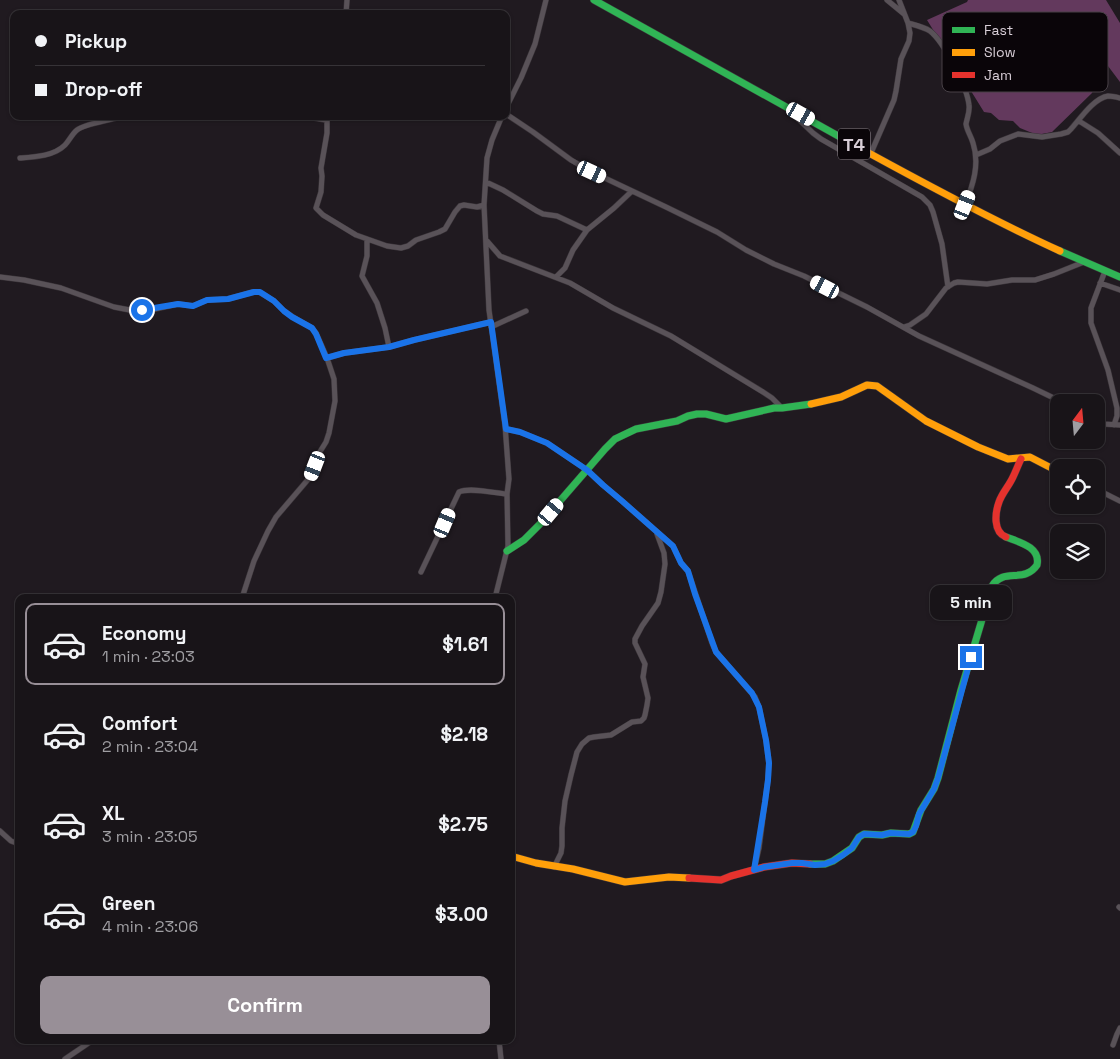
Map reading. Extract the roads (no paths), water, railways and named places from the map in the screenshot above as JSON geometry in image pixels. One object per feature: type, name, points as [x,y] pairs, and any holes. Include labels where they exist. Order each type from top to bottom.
[{"type":"main road","name":"T4","points":[[594,0],[965,205],[1084,262],[1120,277]]},
{"type":"main road","points":[[507,551],[524,540],[540,524],[615,439],[620,436],[636,429],[678,421],[697,414],[706,414],[726,419],[774,408],[820,402],[841,397],[867,385],[877,386],[926,421],[1001,458],[1008,460],[1030,458],[1050,468]]},
{"type":"main road","points":[[515,857],[625,882],[668,877],[721,880],[735,874],[764,867],[792,863],[825,864],[843,855],[864,834],[909,834],[913,832],[919,814],[934,789],[938,778],[961,690],[992,586],[997,579],[1004,576],[1022,576],[1029,573],[1034,570],[1039,560],[1033,550],[1021,542],[1000,535],[996,528],[999,502],[1021,459]]},
{"type":"street","points":[[510,100],[535,44],[546,0]]},
{"type":"street","points":[[887,0],[905,15]]},
{"type":"street","points":[[871,153],[890,109],[896,91],[902,59],[909,41],[908,23],[898,0]]},
{"type":"street","points":[[908,23],[921,27],[931,33],[942,48]]},
{"type":"street","points":[[965,205],[975,173],[976,155],[966,124],[969,110],[966,92]]},
{"type":"street","points":[[976,155],[990,149],[1000,141],[1018,134],[1042,137],[1068,132],[1091,106],[1102,98],[1109,96],[1120,98]]},
{"type":"street","points":[[784,105],[821,139],[927,201],[933,212],[942,244],[948,287]]},
{"type":"street","points":[[510,117],[571,160],[717,232],[774,264],[804,276],[867,307],[919,336],[1050,396]]},
{"type":"street","points":[[20,158],[58,151],[77,130],[106,120]]},
{"type":"street","points":[[326,120],[327,133],[322,160],[322,185],[316,208],[341,226],[366,239],[387,246],[401,248],[445,228],[455,212],[462,206],[484,205]]},
{"type":"street","points":[[496,594],[507,551],[507,494],[509,479],[506,429],[491,325],[484,205],[488,158],[492,140],[500,120]]},
{"type":"street","points":[[1079,120],[1098,133],[1120,153]]},
{"type":"street","points":[[486,182],[503,190],[537,212],[558,216],[587,230]]},
{"type":"street","points":[[556,277],[565,268],[572,250],[587,230],[632,191]]},
{"type":"street","points":[[366,239],[367,256],[362,276],[377,303],[389,347]]},
{"type":"street","points":[[487,241],[502,257],[570,283],[613,308],[680,341],[763,392],[782,408]]},
{"type":"street","points":[[904,327],[929,312],[948,287],[954,283],[987,284],[1012,280],[1036,280],[1084,262]]},
{"type":"street","points":[[1105,271],[1091,308],[1091,322],[1108,370],[1116,408],[1117,425]]},
{"type":"street","points":[[0,277],[60,288],[114,307],[135,311],[178,304],[193,306],[207,300],[228,299],[260,292],[274,301],[292,317],[312,328],[334,379],[335,401],[326,442],[316,458],[311,476],[276,518],[268,531],[254,561],[243,594]]},
{"type":"street","points":[[1100,283],[1120,290]]},
{"type":"street","points":[[326,358],[344,353],[389,347],[414,340],[491,325],[526,310]]},
{"type":"street","points":[[506,429],[520,432],[547,443],[587,470],[673,546],[681,563],[688,571],[716,652],[752,693],[759,707],[769,763],[754,870]]},
{"type":"street","points":[[422,572],[458,492],[464,490],[507,494]]},
{"type":"street","points":[[1105,494],[1120,501]]},
{"type":"street","points":[[554,867],[561,853],[565,801],[577,752],[588,738],[610,736],[632,722],[641,721],[645,715],[648,698],[643,677],[645,664],[635,639],[658,603],[661,592],[664,553],[656,531]]},
{"type":"street","points":[[0,831],[15,842]]},
{"type":"street","points":[[1113,1046],[1116,1034],[1120,1028]]},
{"type":"street","points":[[65,1059],[87,1044]]},
{"type":"street","points":[[499,1044],[501,1059]]}]
